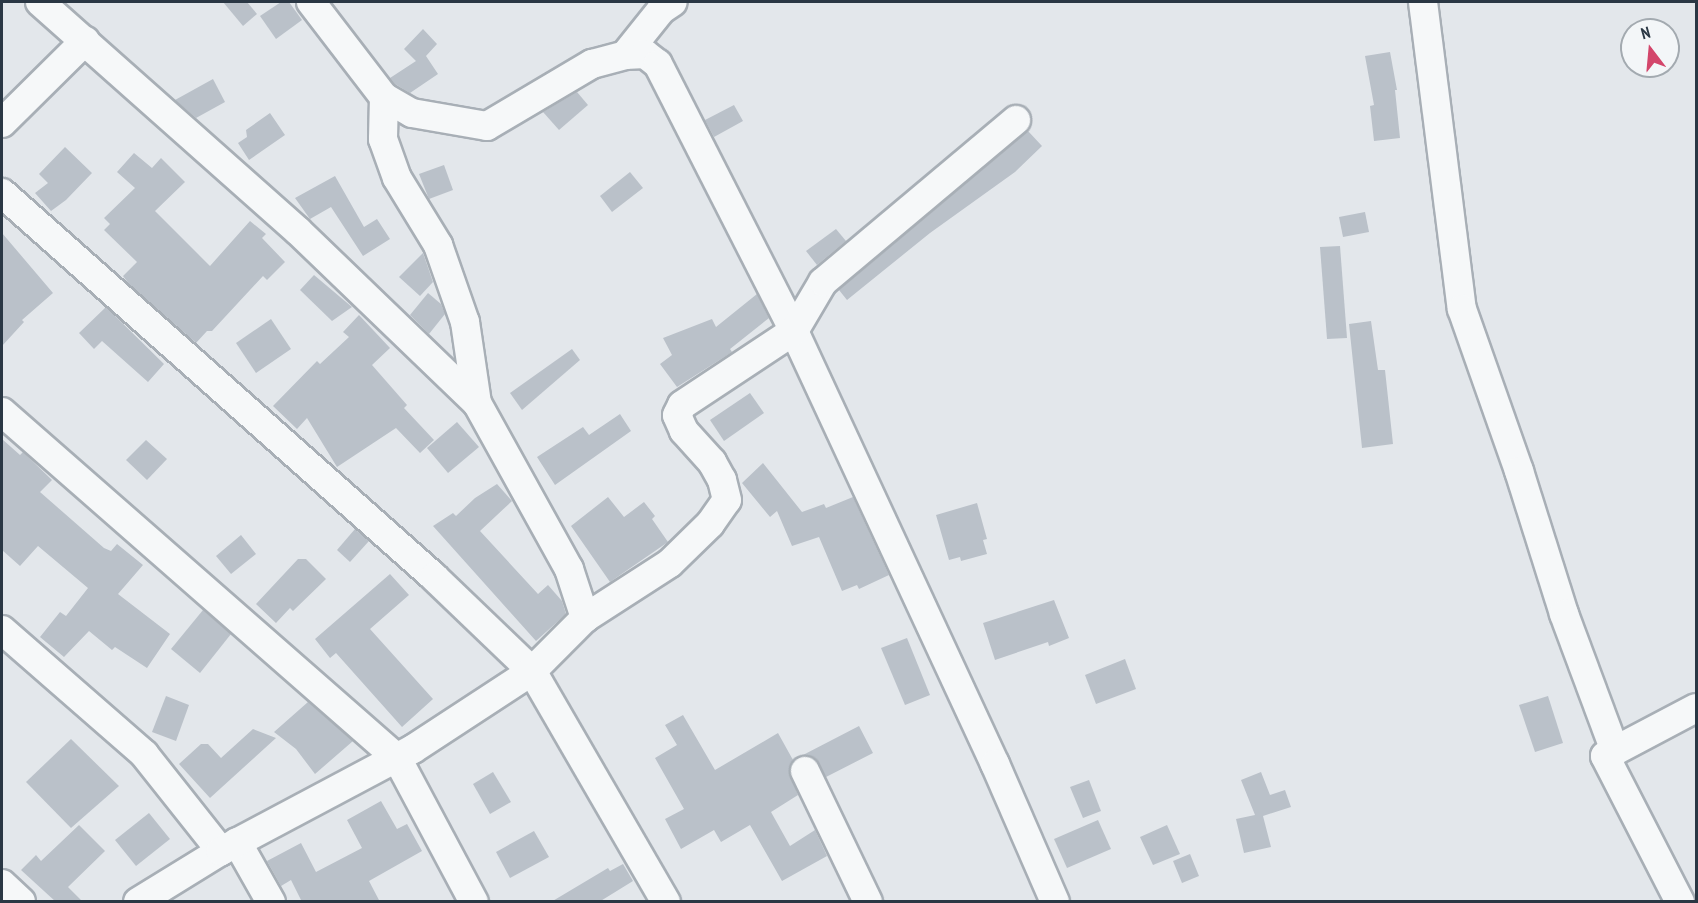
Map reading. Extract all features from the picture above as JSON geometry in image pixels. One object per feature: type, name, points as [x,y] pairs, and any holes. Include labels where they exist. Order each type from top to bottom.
[{"type":"street","points":[[40,2],[298,231],[477,403],[569,569],[585,618]]},
{"type":"street","points":[[311,2],[384,97],[412,113],[488,126],[592,64],[625,55],[645,54],[658,64],[794,331],[995,764],[1055,902]]},
{"type":"street","points":[[625,55],[661,10],[673,2]]},
{"type":"street","points":[[1423,2],[1462,309],[1519,471],[1564,614],[1615,751]]},
{"type":"street","points":[[2,123],[85,41]]},
{"type":"street","points":[[384,97],[382,139],[398,178],[438,245],[465,322],[477,403]]},
{"type":"street","points":[[138,902],[229,846],[397,758],[532,671],[585,618],[670,563],[710,524],[727,500],[722,480],[712,462],[684,431],[677,415],[682,405],[794,331],[823,282],[1016,120]]},
{"type":"street","points":[[2,193],[434,577],[532,671],[666,902]]},
{"type":"street","points":[[2,412],[397,758],[474,902]]},
{"type":"street","points":[[2,630],[144,754],[229,846],[271,902]]},
{"type":"street","points":[[1680,902],[1605,756],[1696,708]]},
{"type":"street","points":[[805,771],[868,902]]},
{"type":"street","points":[[2,884],[21,902]]},
{"type":"building","points":[[223,2],[247,2],[257,14],[243,26]]},
{"type":"building","points":[[281,2],[289,2],[302,20],[276,39],[260,16]]},
{"type":"building","points":[[423,29],[437,44],[426,56],[438,74],[410,93],[390,78],[416,61],[404,49]]},
{"type":"building","points":[[1390,52],[1397,90],[1395,90],[1400,138],[1374,141],[1370,106],[1374,105],[1365,56]]},
{"type":"building","points":[[213,79],[225,102],[196,118],[175,100]]},
{"type":"building","points":[[577,92],[588,105],[559,130],[543,112]]},
{"type":"building","points":[[734,105],[743,121],[714,137],[705,120]]},
{"type":"building","points":[[270,113],[285,135],[249,160],[238,143],[247,137],[246,130]]},
{"type":"building","points":[[1028,131],[1042,146],[1015,172],[930,233],[847,300],[839,290]]},
{"type":"building","points":[[65,147],[92,173],[66,200],[51,211],[35,193],[48,183],[39,174]]},
{"type":"building","points":[[134,153],[152,168],[161,158],[185,182],[155,211],[210,266],[250,221],[266,234],[262,238],[285,262],[267,280],[263,276],[212,331],[207,331],[196,343],[129,284],[123,276],[137,262],[104,230],[110,224],[104,218],[135,188],[117,172]]},
{"type":"building","points":[[444,165],[453,190],[429,199],[419,174]]},
{"type":"building","points":[[630,172],[643,188],[612,212],[600,196]]},
{"type":"building","points":[[335,176],[364,227],[377,219],[390,239],[363,256],[331,207],[310,219],[295,198]]},
{"type":"building","points":[[1365,212],[1369,232],[1343,237],[1339,217]]},
{"type":"building","points":[[836,229],[846,241],[817,265],[806,251]]},
{"type":"building","points":[[2,233],[53,293],[22,320],[24,322],[2,346]]},
{"type":"building","points":[[1340,246],[1347,338],[1327,339],[1320,247]]},
{"type":"building","points":[[423,253],[433,282],[420,296],[399,277]]},
{"type":"building","points":[[314,275],[352,307],[332,321],[300,290]]},
{"type":"building","points":[[428,293],[441,304],[445,314],[429,334],[410,315]]},
{"type":"building","points":[[757,294],[769,318],[730,349],[732,352],[677,387],[660,364],[672,355],[663,338],[712,319],[716,327]]},
{"type":"building","points":[[106,307],[164,364],[148,382],[102,341],[94,349],[79,333]]},
{"type":"building","points":[[359,315],[390,348],[372,365],[407,405],[404,408],[434,440],[420,453],[396,428],[337,467],[307,418],[297,429],[273,406],[317,361],[320,364],[349,337],[343,332]]},
{"type":"building","points":[[271,319],[291,349],[256,373],[236,343]]},
{"type":"building","points":[[1371,321],[1378,370],[1385,370],[1393,444],[1362,448],[1349,324]]},
{"type":"building","points":[[572,349],[580,360],[522,410],[510,393]]},
{"type":"building","points":[[750,393],[764,413],[724,441],[710,420]]},
{"type":"building","points":[[620,414],[631,431],[555,485],[537,457],[583,427],[589,435]]},
{"type":"building","points":[[457,422],[479,447],[448,473],[427,448]]},
{"type":"building","points":[[2,439],[20,455],[23,452],[52,480],[40,492],[104,548],[111,551],[117,544],[143,565],[118,594],[170,634],[147,668],[115,647],[112,650],[89,631],[64,657],[40,637],[60,612],[66,616],[88,588],[38,546],[20,566],[2,550]]},
{"type":"building","points":[[146,440],[167,459],[147,480],[126,460]]},
{"type":"building","points":[[763,463],[802,512],[824,504],[826,508],[853,497],[889,575],[859,589],[857,585],[842,591],[819,537],[792,546],[777,511],[770,517],[742,483]]},
{"type":"building","points":[[497,484],[512,501],[480,531],[538,594],[548,585],[562,601],[566,614],[536,641],[433,526],[453,513],[456,516],[475,498]]},
{"type":"building","points":[[608,497],[624,517],[644,502],[655,516],[652,519],[668,542],[610,582],[571,526]]},
{"type":"building","points":[[977,503],[987,539],[983,540],[987,554],[961,561],[960,557],[949,560],[936,515]]},
{"type":"building","points":[[355,529],[369,541],[350,562],[337,550]]},
{"type":"building","points":[[241,535],[256,554],[231,574],[216,556]]},
{"type":"building","points":[[298,559],[306,559],[326,579],[293,611],[290,608],[276,623],[256,604]]},
{"type":"building","points":[[390,574],[409,595],[370,629],[433,699],[402,727],[336,653],[330,658],[315,639]]},
{"type":"building","points":[[1054,600],[1069,638],[1049,646],[1048,642],[995,660],[983,623]]},
{"type":"building","points":[[203,610],[231,634],[200,673],[171,649]]},
{"type":"building","points":[[907,638],[930,695],[905,705],[881,648]]},
{"type":"building","points":[[1125,659],[1136,689],[1096,704],[1085,675]]},
{"type":"building","points":[[166,696],[189,705],[176,741],[152,732]]},
{"type":"building","points":[[1548,696],[1563,743],[1535,752],[1519,705]]},
{"type":"building","points":[[308,702],[353,741],[315,774],[296,749],[274,732]]},
{"type":"building","points":[[683,715],[715,770],[778,733],[793,760],[789,770],[798,795],[771,812],[790,846],[815,830],[827,856],[782,881],[750,825],[721,842],[714,830],[681,849],[665,819],[684,809],[655,758],[677,745],[665,725]]},
{"type":"building","points":[[859,726],[873,753],[826,777],[815,758],[803,755]]},
{"type":"building","points":[[253,729],[276,738],[210,798],[179,764],[201,744],[208,744],[221,758]]},
{"type":"building","points":[[71,739],[119,786],[71,828],[26,782]]},
{"type":"building","points":[[493,772],[511,802],[490,814],[473,784]]},
{"type":"building","points":[[1261,772],[1270,795],[1285,790],[1291,807],[1263,816],[1271,847],[1244,853],[1236,819],[1255,815],[1241,780]]},
{"type":"building","points":[[1089,780],[1101,811],[1083,818],[1070,787]]},
{"type":"building","points":[[381,801],[397,829],[407,824],[422,851],[369,881],[380,902],[302,902],[291,880],[281,886],[267,861],[301,843],[316,872],[362,848],[347,820]]},
{"type":"building","points":[[149,813],[170,839],[136,866],[115,840]]},
{"type":"building","points":[[1098,820],[1111,849],[1067,868],[1054,839]]},
{"type":"building","points":[[79,825],[105,851],[68,887],[83,902],[56,902],[21,870],[36,855],[41,861]]},
{"type":"building","points":[[1167,825],[1180,854],[1153,865],[1140,837]]},
{"type":"building","points":[[534,831],[549,857],[510,878],[496,852]]},
{"type":"building","points":[[1190,854],[1199,876],[1182,883],[1173,861]]},
{"type":"building","points":[[623,864],[633,881],[599,902],[551,902],[608,868],[610,871]]}]
